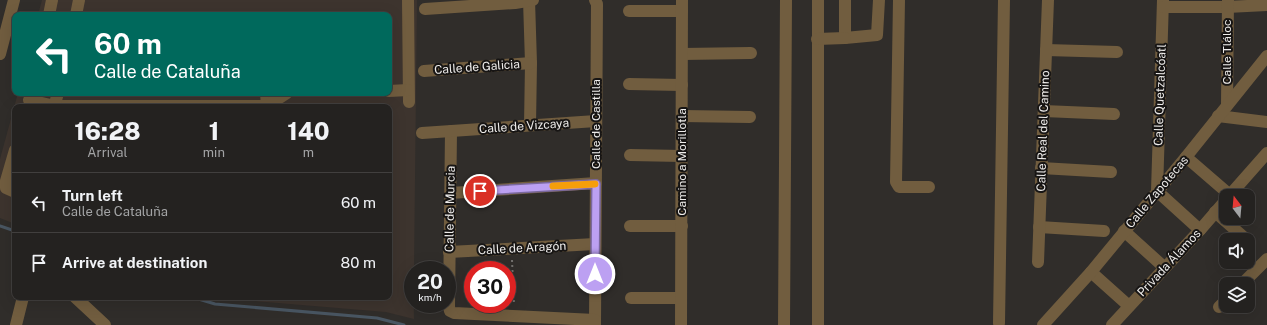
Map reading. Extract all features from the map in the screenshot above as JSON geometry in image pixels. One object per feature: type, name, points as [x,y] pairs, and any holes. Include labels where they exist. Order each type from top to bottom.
[{"type":"street","points":[[0,54],[4,18],[14,0]]},
{"type":"street","points":[[50,12],[52,0]]},
{"type":"street","points":[[77,12],[79,0]]},
{"type":"street","points":[[392,92],[408,96],[408,0]]},
{"type":"street","points":[[529,0],[531,63],[530,125]]},
{"type":"street","points":[[425,8],[515,3],[533,0]]},
{"type":"street","name":"Calle de Castilla","points":[[595,0],[597,4],[595,323]]},
{"type":"street","points":[[784,325],[786,0]]},
{"type":"street","points":[[818,0],[818,324]]},
{"type":"street","points":[[844,38],[845,0]]},
{"type":"street","points":[[818,38],[844,38],[877,35],[879,0]]},
{"type":"street","points":[[899,0],[896,182],[899,187],[929,187]]},
{"type":"street","points":[[999,323],[1004,0]]},
{"type":"street","name":"Calle Real del Camino","points":[[1038,262],[1048,0]]},
{"type":"street","points":[[1163,4],[1267,5]]},
{"type":"street","name":"Calle Quetzalcóatl","points":[[1157,191],[1163,4]]},
{"type":"street","name":"Calle Tláloc","points":[[1227,4],[1227,105]]},
{"type":"street","points":[[629,11],[682,6]]},
{"type":"street","name":"Camino a Morillotla","points":[[681,325],[682,6]]},
{"type":"street","points":[[1046,50],[1117,52]]},
{"type":"street","points":[[682,54],[751,53]]},
{"type":"street","name":"Calle Zapotecas","points":[[1044,325],[1186,157],[1267,56]]},
{"type":"street","name":"Calle de Galicia","points":[[424,71],[531,63]]},
{"type":"street","points":[[629,84],[682,85]]},
{"type":"street","points":[[270,104],[282,96]]},
{"type":"street","points":[[29,100],[46,104]]},
{"type":"street","points":[[1044,111],[1114,114]]},
{"type":"street","points":[[682,116],[750,117]]},
{"type":"street","points":[[1218,116],[1267,122]]},
{"type":"street","name":"Calle de Vizcaya","points":[[422,133],[596,120]]},
{"type":"street","name":"Calle de Murcia","points":[[451,131],[450,311],[454,313],[514,316]]},
{"type":"street","name":"Privada Álamos","points":[[1235,189],[1267,153]]},
{"type":"street","points":[[630,155],[682,156]]},
{"type":"street","points":[[1186,157],[1220,189]]},
{"type":"street","points":[[12,160],[6,181],[6,188],[12,191]]},
{"type":"street","points":[[1041,168],[1111,172]]},
{"type":"street","points":[[451,193],[596,184]]},
{"type":"street","points":[[1157,191],[1200,230]]},
{"type":"street","name":"Privada Álamos","points":[[1112,325],[1219,207]]},
{"type":"street","points":[[1215,212],[1239,233]]},
{"type":"street","points":[[630,226],[682,226]]},
{"type":"street","points":[[1039,227],[1104,231]]},
{"type":"street","points":[[1124,231],[1165,268]]},
{"type":"street","name":"Calle de Aragón","points":[[450,252],[595,244]]},
{"type":"street","points":[[1249,277],[1267,259]]},
{"type":"street","points":[[1090,272],[1129,306]]},
{"type":"street","points":[[631,298],[681,298]]},
{"type":"street","points":[[16,325],[22,300]]},
{"type":"street","points":[[78,300],[105,325]]},
{"type":"street","points":[[514,316],[595,323]]},
{"type":"path","points":[[512,248],[514,316]]},
{"type":"shaded area","points":[[42,0],[417,0],[414,261],[404,261],[404,313],[414,313],[414,319],[386,312],[244,300],[392,300],[392,104],[15,104],[17,96],[392,96],[392,12],[39,12]]},
{"type":"shaded area","points":[[12,115],[12,223],[0,218],[0,159]]},
{"type":"waterway","points":[[0,226],[12,230]]},
{"type":"waterway","points":[[202,300],[215,304],[377,318],[404,325]]},
{"type":"slow traffic","points":[[553,186],[595,184]]},
{"type":"route","points":[[480,191],[596,184],[595,274]]}]
